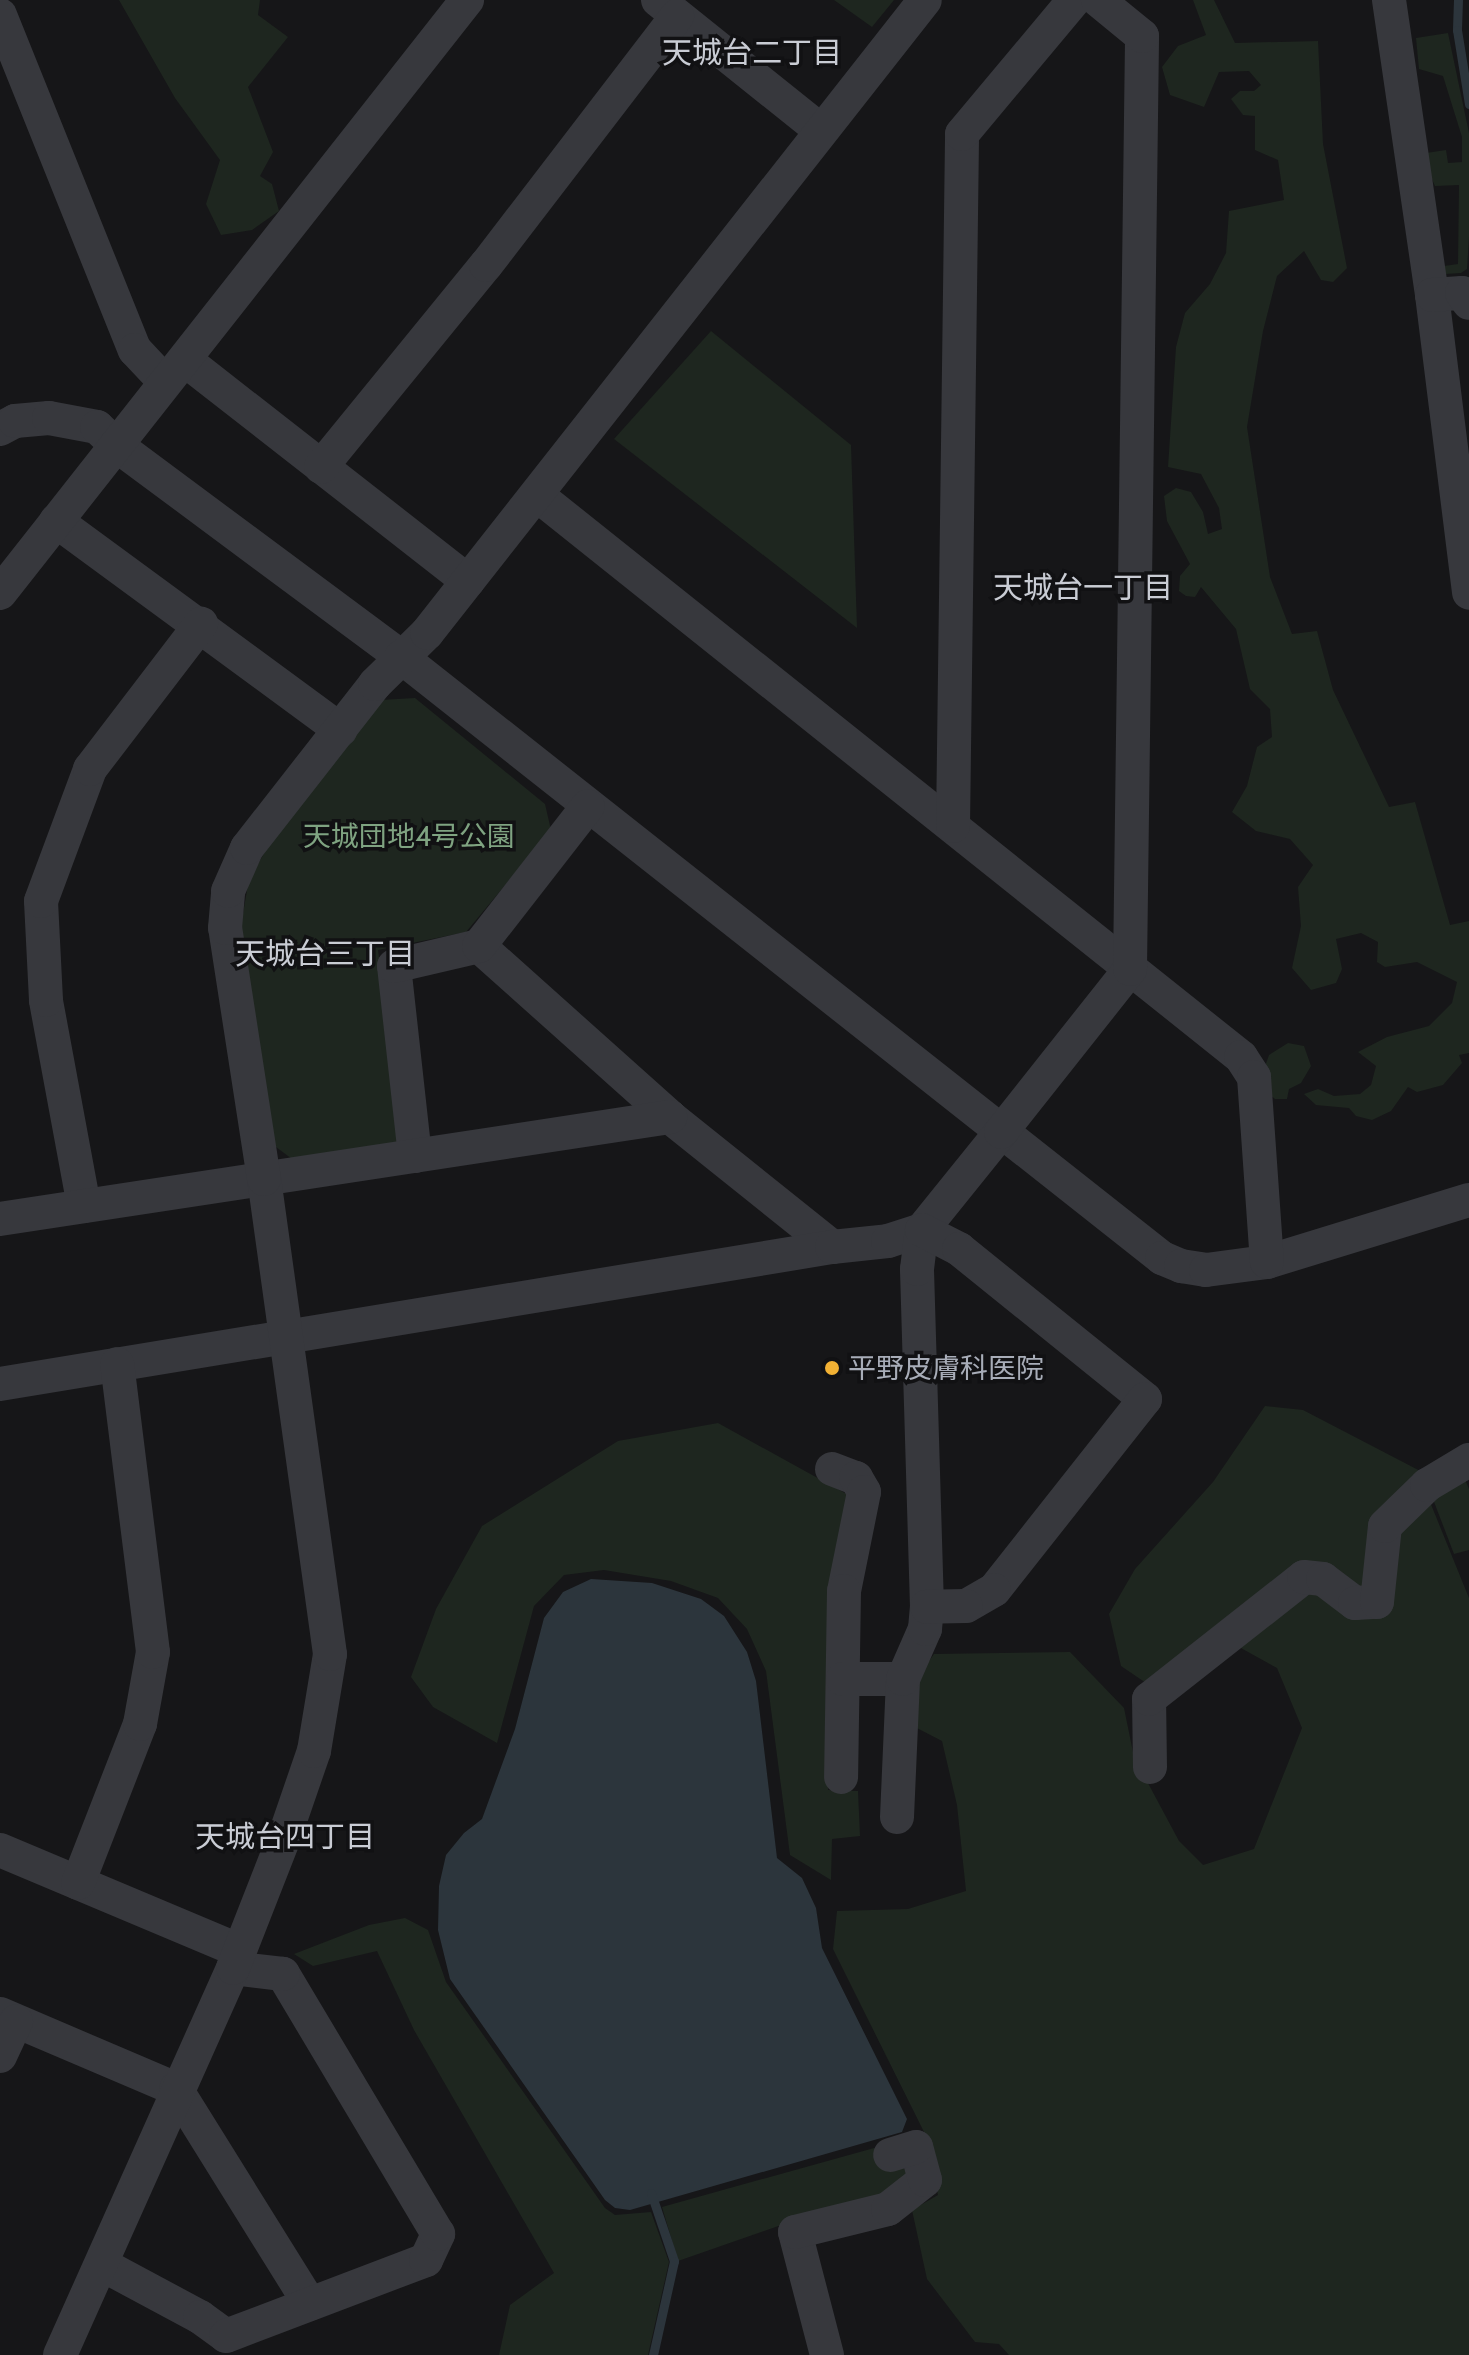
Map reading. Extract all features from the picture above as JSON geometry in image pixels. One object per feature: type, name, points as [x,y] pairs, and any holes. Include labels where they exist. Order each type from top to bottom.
[{"type":"street","points":[[0,593],[467,0]]},
{"type":"street","points":[[60,2355],[103,2265],[176,2089],[236,1959],[314,1751],[330,1654],[264,1179],[225,928],[228,891],[247,848],[375,684],[427,633],[925,0]]},
{"type":"street","points":[[953,826],[962,134],[1074,0]]},
{"type":"street","points":[[897,1817],[903,1679],[925,1629],[927,1607],[917,1269],[922,1230],[1130,969],[1142,36],[1098,0]]},
{"type":"street","points":[[1389,0],[1432,295],[1469,593]]},
{"type":"street","points":[[321,467],[486,265],[668,8],[820,130]]},
{"type":"street","points":[[0,15],[135,350],[175,371],[321,467],[468,581]]},
{"type":"street","points":[[1432,295],[1462,293],[1469,303]]},
{"type":"street","points":[[0,429],[15,421],[49,418],[97,427],[116,445],[401,657],[1162,1258],[1181,1266],[1206,1270],[1267,1262],[1469,1200]]},
{"type":"street","points":[[537,495],[953,826],[1248,1066],[1254,1077],[1267,1262]]},
{"type":"street","points":[[56,521],[201,624],[341,730]]},
{"type":"street","points":[[84,1206],[46,1000],[41,901],[90,769],[201,624]]},
{"type":"street","points":[[415,1156],[394,966],[479,946],[588,806]]},
{"type":"street","points":[[479,946],[670,1117],[832,1247]]},
{"type":"street","points":[[0,1219],[670,1117]]},
{"type":"street","points":[[0,1384],[832,1247],[888,1241],[922,1230],[959,1249],[1145,1399],[994,1590],[966,1606],[927,1607]]},
{"type":"street","points":[[78,1883],[140,1724],[153,1652],[117,1364]]},
{"type":"street","points":[[1150,1767],[1149,1699],[1304,1577],[1323,1579],[1355,1603],[1377,1602],[1385,1526],[1427,1485],[1469,1460]]},
{"type":"street","points":[[832,1469],[856,1478],[864,1492],[844,1591],[841,1777]]},
{"type":"street","points":[[843,1679],[903,1679]]},
{"type":"street","points":[[0,1850],[78,1883],[236,1959],[283,1974],[438,2234],[426,2260],[226,2336],[200,2317],[103,2265]]},
{"type":"street","points":[[0,2056],[8,2018],[176,2089],[310,2304]]},
{"type":"street","points":[[827,2355],[795,2232],[888,2209],[925,2180],[916,2147],[890,2155]]},
{"type":"green space","points":[[119,0],[260,0],[258,15],[288,37],[248,87],[273,152],[260,176],[272,184],[279,211],[252,230],[221,235],[206,204],[220,160],[175,98]]},
{"type":"green space","points":[[834,0],[894,0],[872,27]]},
{"type":"green space","points":[[1193,0],[1214,0],[1235,43],[1318,41],[1323,144],[1347,268],[1333,282],[1321,280],[1304,251],[1277,276],[1263,331],[1247,427],[1270,577],[1292,634],[1317,631],[1333,690],[1389,807],[1415,802],[1450,925],[1469,921],[1469,1053],[1459,1055],[1462,1063],[1443,1085],[1417,1092],[1408,1087],[1391,1111],[1372,1120],[1356,1116],[1349,1108],[1316,1105],[1304,1094],[1318,1089],[1334,1096],[1360,1094],[1371,1085],[1376,1066],[1358,1052],[1387,1037],[1429,1026],[1452,1003],[1457,982],[1417,962],[1385,967],[1377,962],[1378,942],[1361,933],[1336,939],[1342,969],[1336,983],[1311,990],[1292,968],[1301,926],[1298,887],[1313,865],[1290,839],[1256,831],[1232,812],[1247,786],[1257,747],[1272,737],[1270,709],[1250,689],[1236,629],[1201,587],[1195,597],[1179,591],[1180,576],[1190,564],[1167,521],[1164,496],[1176,488],[1191,492],[1203,512],[1208,534],[1222,529],[1219,508],[1201,474],[1168,467],[1176,347],[1185,313],[1210,284],[1226,253],[1229,211],[1284,200],[1278,160],[1255,150],[1255,116],[1243,115],[1231,99],[1240,91],[1254,91],[1261,85],[1249,71],[1219,72],[1204,107],[1170,95],[1162,67],[1178,46],[1206,35]]},
{"type":"green space","points":[[1448,33],[1469,133],[1469,237],[1467,269],[1461,273],[1445,274],[1444,266],[1458,264],[1459,185],[1435,186],[1427,168],[1426,153],[1446,150],[1448,163],[1462,162],[1462,137],[1443,76],[1419,69],[1416,38]]},
{"type":"green space","points":[[711,331],[851,445],[857,628],[614,439]]},
{"type":"green space","name":"天城団地4号公園","points":[[415,698],[545,804],[551,830],[466,932],[378,950],[404,1139],[387,1146],[292,1159],[272,1144],[241,925],[249,879],[269,845],[381,700]]},
{"type":"green space","points":[[1288,1043],[1304,1046],[1311,1066],[1301,1083],[1289,1089],[1287,1099],[1275,1099],[1265,1091],[1262,1075],[1269,1055]]},
{"type":"green space","points":[[1265,1406],[1303,1410],[1426,1474],[1370,1595],[1323,1571],[1152,1687],[1121,1666],[1109,1614],[1135,1569],[1213,1482]]},
{"type":"green space","points":[[718,1423],[852,1497],[832,1588],[828,1790],[858,1791],[860,1836],[832,1839],[831,1880],[790,1855],[766,1671],[747,1629],[718,1598],[671,1581],[604,1570],[564,1575],[534,1606],[497,1743],[433,1707],[411,1677],[436,1609],[482,1526],[618,1441]]},
{"type":"green space","points":[[1462,1472],[1469,1489],[1469,1550],[1454,1554],[1431,1494]]},
{"type":"green space","points":[[1428,1497],[1469,1598],[1469,2355],[1009,2355],[999,2344],[975,2342],[927,2279],[912,2210],[938,2195],[925,2134],[833,1949],[837,1911],[908,1909],[966,1891],[957,1805],[942,1741],[913,1726],[918,1677],[934,1654],[1070,1652],[1124,1708],[1134,1757],[1179,1841],[1203,1865],[1254,1849],[1302,1728],[1277,1668],[1230,1642],[1304,1585],[1355,1613],[1396,1533]]},
{"type":"green space","points":[[405,1918],[428,1930],[446,1982],[605,2208],[615,2215],[651,2212],[669,2262],[648,2355],[499,2355],[510,2305],[554,2273],[414,2030],[377,1951],[313,1966],[294,1954],[369,1925]]},
{"type":"green space","points":[[910,2138],[914,2178],[888,2199],[787,2223],[678,2261],[662,2207]]},
{"type":"shaded area","points":[[591,1579],[652,1583],[701,1599],[724,1616],[747,1652],[756,1681],[777,1858],[802,1878],[816,1908],[822,1948],[907,2119],[902,2132],[630,2210],[615,2208],[605,2200],[450,1979],[438,1930],[439,1886],[446,1855],[464,1833],[482,1819],[515,1729],[544,1618],[563,1592]]},
{"type":"waterway","points":[[1458,0],[1457,30],[1469,104]]},
{"type":"waterway","points":[[651,2193],[674,2261],[653,2355]]},
{"type":"place","name":"平野皮膚科医院","points":[[832,1368]]},
{"type":"district","name":"天城台二丁目","points":[[752,53]]},
{"type":"district","name":"天城台一丁目","points":[[1083,588]]},
{"type":"district","name":"天城台三丁目","points":[[325,954]]},
{"type":"district","name":"天城台四丁目","points":[[285,1837]]}]
